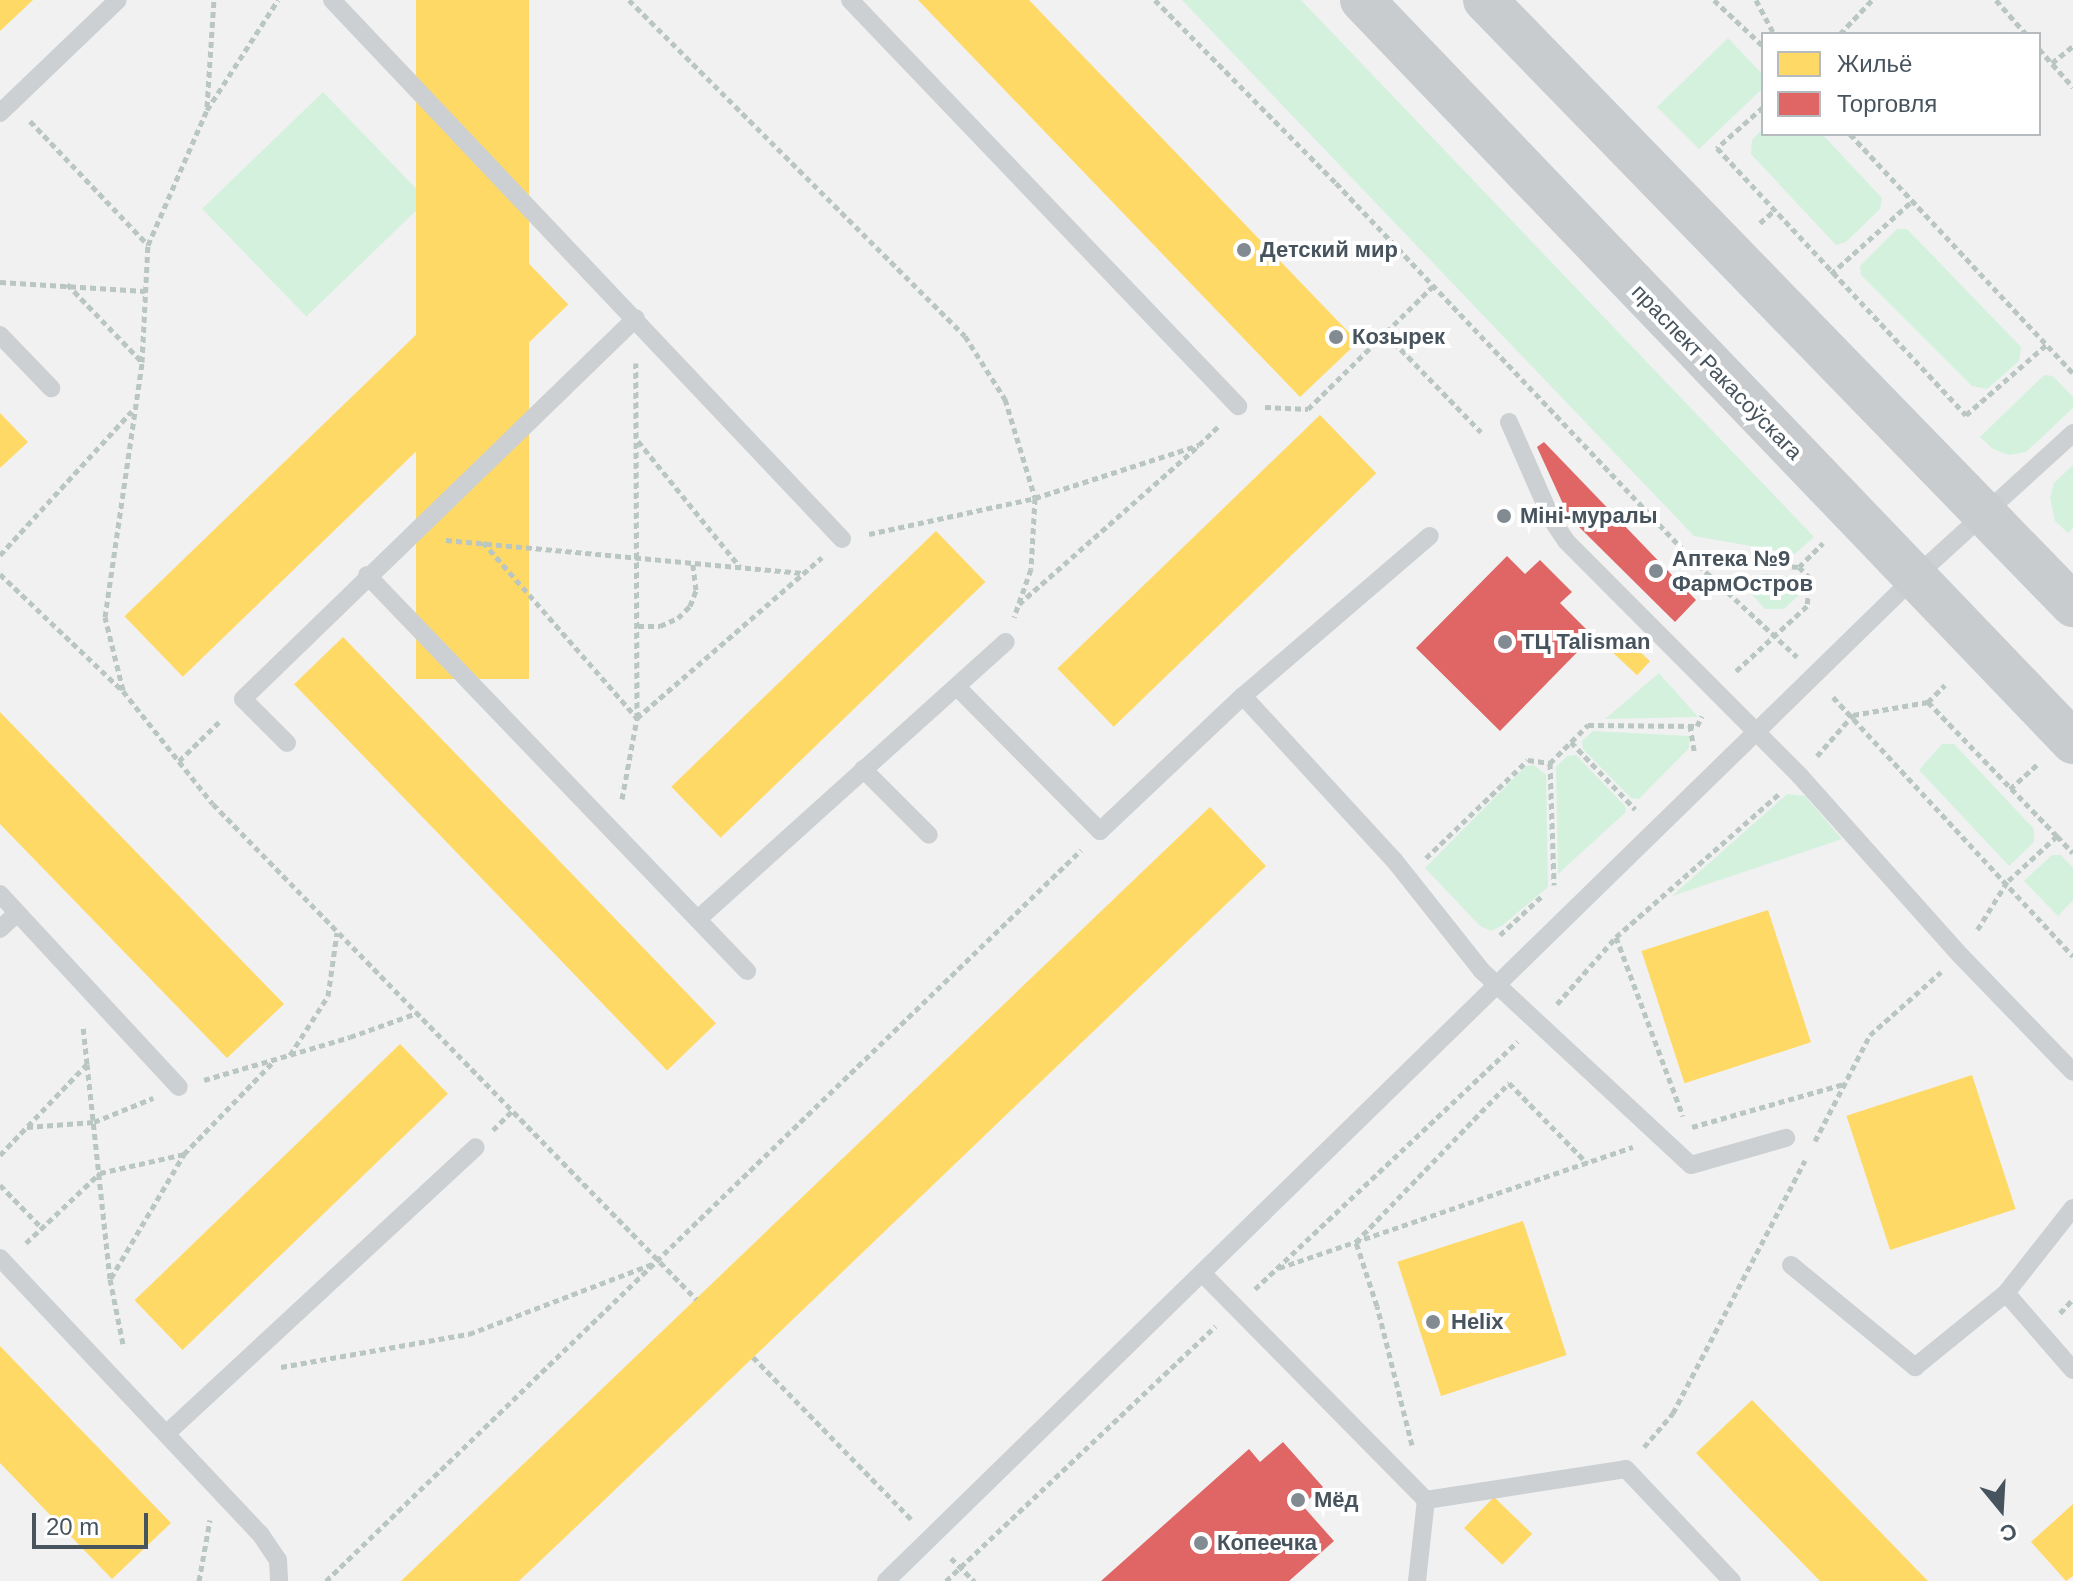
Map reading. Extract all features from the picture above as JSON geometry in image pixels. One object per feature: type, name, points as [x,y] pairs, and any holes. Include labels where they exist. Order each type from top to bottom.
[{"type":"main road","name":"праспект Ракасоўскага","points":[[1362,0],[2073,742]]},
{"type":"main road","points":[[1485,0],[2073,605]]},
{"type":"lane","points":[[6,108],[118,0]]},
{"type":"lane","points":[[332,0],[842,539]]},
{"type":"lane","points":[[853,1],[1238,406]]},
{"type":"lane","points":[[287,743],[243,699],[367,575],[636,318]]},
{"type":"lane","points":[[0,335],[51,388]]},
{"type":"lane","points":[[1501,424],[1566,541],[1684,654],[1715,691],[1800,776],[1961,956],[2073,1072]]},
{"type":"lane","points":[[886,1581],[1915,577],[2073,433]]},
{"type":"lane","points":[[957,687],[1100,831],[1243,696],[1430,536]]},
{"type":"lane","points":[[367,575],[747,971]]},
{"type":"lane","points":[[698,919],[1006,642]]},
{"type":"lane","points":[[1243,696],[1394,860],[1497,986],[1691,1165],[1786,1138]]},
{"type":"lane","points":[[863,769],[929,835]]},
{"type":"lane","points":[[0,894],[179,1087]]},
{"type":"lane","points":[[0,929],[17,913]]},
{"type":"lane","points":[[166,1434],[476,1147]]},
{"type":"lane","points":[[1791,1265],[1915,1367],[2006,1293],[2073,1208]]},
{"type":"lane","points":[[2,1260],[261,1535],[278,1560],[279,1581]]},
{"type":"lane","points":[[1202,1273],[1426,1500]]},
{"type":"lane","points":[[2006,1293],[2073,1370]]},
{"type":"lane","points":[[1426,1500],[1626,1469],[1732,1581]]},
{"type":"lane","points":[[1417,1581],[1426,1500]]},
{"type":"path","points":[[207,110],[214,0]]},
{"type":"path","points":[[123,691],[105,617],[142,362],[148,245],[207,110],[278,0]]},
{"type":"path","points":[[629,0],[965,336],[1005,399],[1035,498],[1031,569],[1006,642]]},
{"type":"path","points":[[1155,0],[1691,558],[1799,659]]},
{"type":"path","points":[[1714,0],[1761,44]]},
{"type":"path","points":[[1756,0],[1773,32]]},
{"type":"path","points":[[1842,32],[1872,0]]},
{"type":"path","points":[[1996,0],[2024,32]]},
{"type":"path","points":[[2052,64],[2073,46]]},
{"type":"path","points":[[2041,51],[2073,87]]},
{"type":"path","points":[[6,108],[148,245]]},
{"type":"path","points":[[1761,109],[1717,148],[1831,274],[1966,415]]},
{"type":"path","points":[[1852,136],[2073,373]]},
{"type":"path","points":[[1831,274],[1912,201]]},
{"type":"path","points":[[0,282],[145,291]]},
{"type":"path","points":[[66,284],[142,362]]},
{"type":"path","points":[[1273,408],[1308,409],[1387,335],[1433,286]]},
{"type":"path","points":[[615,835],[637,718],[636,318]]},
{"type":"path","points":[[1387,335],[1484,435],[1501,424]]},
{"type":"path","points":[[1959,419],[2047,344]]},
{"type":"path","points":[[1019,605],[1199,445],[1238,406]]},
{"type":"path","points":[[0,555],[133,410]]},
{"type":"path","points":[[637,440],[741,568]]},
{"type":"path","points":[[637,718],[842,539],[1035,498],[1199,445]]},
{"type":"path","points":[[407,539],[483,542],[803,573]]},
{"type":"path","points":[[483,542],[637,718]]},
{"type":"path","points":[[1799,567],[1823,543]]},
{"type":"path","points":[[1554,885],[1550,763],[1588,725],[1697,726],[1715,691],[1807,606],[1810,578],[1799,567],[1691,558]]},
{"type":"path","points":[[638,626],[660,626],[678,618],[690,606],[696,590],[693,564]]},
{"type":"path","points":[[0,574],[123,691],[213,804],[696,1299]]},
{"type":"path","points":[[946,1581],[1537,1023],[1616,937],[1800,776],[1853,715],[1928,702],[1945,685]]},
{"type":"path","points":[[1829,693],[1853,715],[2073,956]]},
{"type":"path","points":[[179,761],[243,699]]},
{"type":"path","points":[[1928,702],[2073,853]]},
{"type":"path","points":[[1571,742],[1635,809]]},
{"type":"path","points":[[1394,860],[1423,861],[1528,760],[1550,763]]},
{"type":"path","points":[[326,1581],[1100,831]]},
{"type":"path","points":[[1626,1469],[1673,1413],[1870,1035],[1961,956],[2007,882],[2057,836]]},
{"type":"path","points":[[289,1056],[328,996],[337,932]]},
{"type":"path","points":[[1616,937],[1687,1128],[1845,1083]]},
{"type":"path","points":[[77,977],[110,1279],[127,1366],[120,1388]]},
{"type":"path","points":[[27,1127],[94,1122],[179,1087],[289,1056],[417,1013]]},
{"type":"path","points":[[110,1279],[184,1154],[275,1059]]},
{"type":"path","points":[[0,1155],[87,1064]]},
{"type":"path","points":[[1356,1242],[1509,1083],[1587,1163]]},
{"type":"path","points":[[1276,1269],[1661,1138]]},
{"type":"path","points":[[2,1260],[42,1228],[100,1173],[184,1154]]},
{"type":"path","points":[[0,1185],[42,1228]]},
{"type":"path","points":[[1356,1242],[1377,1306],[1426,1500]]},
{"type":"path","points":[[230,1376],[469,1334],[659,1261]]},
{"type":"path","points":[[753,1357],[974,1581]]},
{"type":"path","points":[[199,1581],[210,1519]]},
{"type":"green space","points":[[1182,0],[1301,0],[1814,537],[1795,554],[1694,536]]},
{"type":"green space","points":[[1728,38],[1761,73],[1761,90],[1699,149],[1657,107]]},
{"type":"green space","points":[[323,92],[427,200],[306,317],[202,209]]},
{"type":"green space","points":[[1761,130],[1761,136],[1824,136],[1882,198],[1880,209],[1846,242],[1836,245],[1751,154],[1752,140]]},
{"type":"green space","points":[[1897,229],[1907,229],[2021,347],[2019,361],[1987,389],[1972,386],[1861,275],[1860,266]]},
{"type":"green space","points":[[2044,375],[2053,376],[2073,397],[2073,408],[2026,452],[2009,455],[1993,449],[1980,437]]},
{"type":"green space","points":[[2073,465],[2073,528],[2068,533],[2055,521],[2050,498],[2054,483]]},
{"type":"green space","points":[[1764,574],[1790,576],[1803,591],[1784,609],[1765,609],[1747,589]]},
{"type":"green space","points":[[1659,673],[1698,717],[1605,719]]},
{"type":"green space","points":[[1593,731],[1689,736],[1689,748],[1639,799],[1631,798],[1583,749],[1582,741]]},
{"type":"green space","points":[[1942,744],[1954,744],[2034,829],[2034,842],[2009,866],[1919,770]]},
{"type":"green space","points":[[1576,755],[1625,806],[1626,812],[1558,874],[1556,767],[1567,756]]},
{"type":"green space","points":[[1534,765],[1546,775],[1548,887],[1503,925],[1491,931],[1480,926],[1425,868],[1526,766]]},
{"type":"green space","points":[[1787,794],[1805,796],[1842,839],[1672,896]]},
{"type":"green space","points":[[2052,855],[2061,855],[2073,868],[2073,900],[2058,916],[2024,881]]},
{"type":"building: Жильё","points":[[0,0],[33,0],[0,31]]},
{"type":"building: Жильё","points":[[416,0],[529,0],[529,679],[416,679]]},
{"type":"building: Жильё","points":[[918,0],[1029,0],[1358,342],[1300,397]]},
{"type":"building: Жильё","points":[[510,244],[568,304],[183,677],[124,616]]},
{"type":"building: Жильё","points":[[0,413],[28,442],[0,468]]},
{"type":"building: Жильё","points":[[1320,415],[1376,473],[1114,727],[1057,669]]},
{"type":"building: Жильё","points":[[936,531],[985,582],[721,838],[671,787]]},
{"type":"building: Жильё","points":[[1623,636],[1650,661],[1637,675],[1610,650]]},
{"type":"building: Жильё","points":[[343,637],[716,1023],[667,1071],[294,684]]},
{"type":"building: Жильё","points":[[0,712],[284,1004],[227,1058],[0,824]]},
{"type":"building: Жильё","points":[[1210,807],[1266,866],[597,1507],[519,1581],[401,1581]]},
{"type":"building: Жильё","points":[[1768,910],[1811,1042],[1684,1083],[1642,951]]},
{"type":"building: Жильё","points":[[400,1044],[448,1094],[182,1350],[135,1300]]},
{"type":"building: Жильё","points":[[1972,1075],[2016,1209],[1890,1250],[1846,1116]]},
{"type":"building: Жильё","points":[[1523,1221],[1567,1355],[1441,1396],[1397,1262]]},
{"type":"building: Жильё","points":[[0,1346],[171,1523],[112,1579],[0,1463]]},
{"type":"building: Жильё","points":[[1752,1400],[1928,1581],[1820,1581],[1737,1496],[1696,1453]]},
{"type":"building: Жильё","points":[[1494,1497],[1532,1534],[1502,1565],[1464,1528]]},
{"type":"building: Жильё","points":[[2073,1504],[2073,1576],[2066,1581],[2031,1542]]},
{"type":"building: Торговля","points":[[1544,442],[1696,600],[1675,622],[1569,517],[1537,447]]},
{"type":"building: Торговля","name":"ТЦ Talisman","points":[[1507,556],[1525,574],[1540,560],[1572,592],[1560,603],[1593,636],[1500,731],[1416,648]]},
{"type":"building: Торговля","points":[[1283,1442],[1323,1487],[1302,1505],[1334,1541],[1289,1581],[1101,1581],[1249,1449],[1260,1462]]},
{"type":"place","name":"Детский мир","points":[[1244,250]]},
{"type":"place","name":"Козырек","points":[[1336,337]]},
{"type":"place","name":"Міні-муралы","points":[[1504,516]]},
{"type":"place","name":"Аптека №9 ФармОстров","points":[[1656,571]]},
{"type":"place","name":"ТЦ Talisman","points":[[1505,642]]},
{"type":"place","name":"Helix","points":[[1433,1322]]},
{"type":"place","name":"Мёд","points":[[1298,1500]]},
{"type":"place","name":"Копеечка","points":[[1201,1543]]}]
